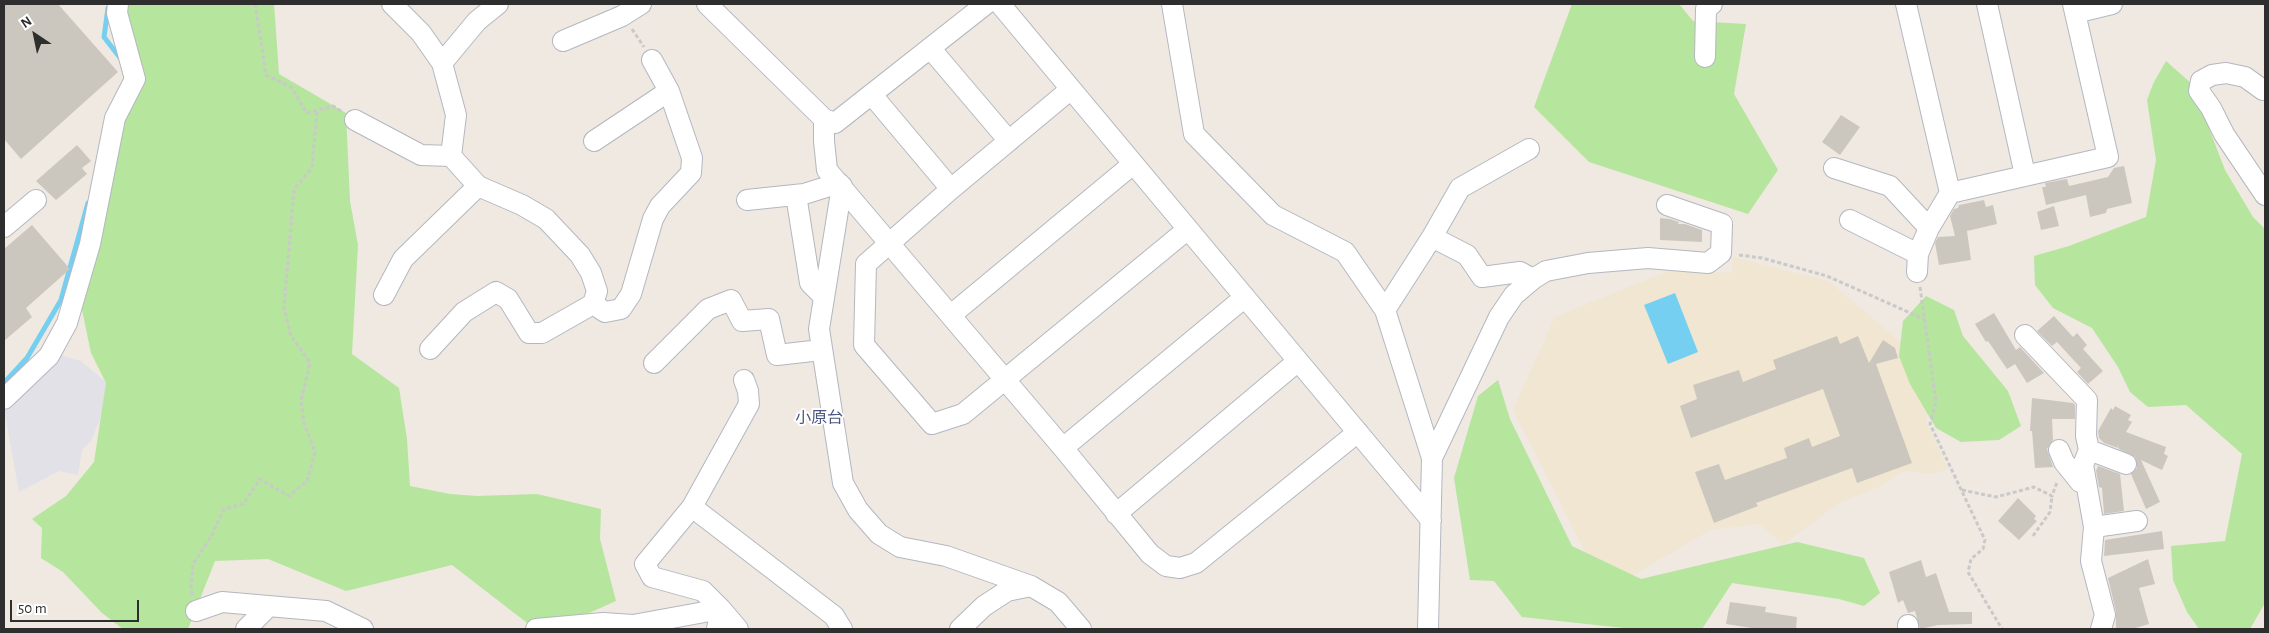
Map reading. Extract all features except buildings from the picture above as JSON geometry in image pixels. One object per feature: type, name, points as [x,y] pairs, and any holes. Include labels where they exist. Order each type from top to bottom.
[{"type":"street","points":[[4,399],[49,356],[67,323],[90,244],[115,118],[136,79],[116,13],[118,4]]},
{"type":"street","points":[[392,4],[420,33],[442,63],[456,115],[451,156]]},
{"type":"street","points":[[442,63],[477,21],[498,4]]},
{"type":"street","points":[[563,40],[622,16],[641,4]]},
{"type":"street","points":[[707,4],[824,120],[835,123],[986,4]]},
{"type":"street","points":[[1000,4],[1431,520]]},
{"type":"street","points":[[1172,4],[1194,134],[1272,215],[1345,252],[1385,310],[1432,458],[1428,629]]},
{"type":"street","points":[[1705,57],[1706,9],[1712,4]]},
{"type":"street","points":[[1850,220],[1918,263],[1929,228],[1950,193],[1906,4]]},
{"type":"street","points":[[1987,4],[2025,175]]},
{"type":"street","points":[[1950,193],[2108,157],[2074,8],[2112,4]]},
{"type":"street","points":[[930,48],[1009,140]]},
{"type":"street","points":[[593,304],[605,312],[621,309],[631,294],[653,219],[660,206],[691,172],[692,158],[669,91],[652,60]]},
{"type":"street","points":[[2263,90],[2245,77],[2226,73],[2212,75],[2201,81],[2199,91],[2212,108],[2224,134],[2265,195]]},
{"type":"street","points":[[1071,89],[951,189],[866,264],[864,345],[932,424],[964,414],[1188,230]]},
{"type":"street","points":[[594,141],[669,91]]},
{"type":"street","points":[[872,95],[951,189]]},
{"type":"street","points":[[354,120],[421,155],[451,156],[478,186],[522,205],[546,219],[580,255],[591,273],[597,291],[593,304],[542,333],[530,333],[508,299],[496,292],[464,312],[430,349]]},
{"type":"street","points":[[824,120],[827,170],[1006,379],[1150,554],[1166,566],[1180,568],[1196,563],[1358,432]]},
{"type":"street","points":[[1385,310],[1432,237],[1460,188],[1529,149]]},
{"type":"street","points":[[951,314],[1133,164]]},
{"type":"street","points":[[1834,168],[1890,186],[1929,228]]},
{"type":"street","points":[[747,200],[796,194],[840,185]]},
{"type":"street","points":[[840,185],[819,329],[843,483],[858,510],[880,534],[900,547],[946,556],[1031,586],[1058,602],[1081,629]]},
{"type":"street","points":[[384,295],[402,259],[478,186]]},
{"type":"street","points":[[796,194],[810,284],[824,296]]},
{"type":"street","points":[[4,227],[36,200]]},
{"type":"street","points":[[1432,458],[1500,317],[1514,295],[1533,279],[1546,271],[1588,263],[1648,258],[1708,263],[1721,253],[1722,224],[1667,205]]},
{"type":"street","points":[[1432,237],[1466,255],[1482,277],[1520,272],[1533,279]]},
{"type":"street","points":[[1063,448],[1245,298]]},
{"type":"street","points":[[654,363],[708,309],[731,300],[742,321],[769,319],[777,355],[821,350]]},
{"type":"street","points":[[2025,335],[2087,400],[2086,436],[2090,450],[2083,465],[2094,527],[2091,561],[2105,615],[2102,629]]},
{"type":"street","points":[[1116,514],[1298,361]]},
{"type":"street","points":[[738,629],[703,591],[652,577],[645,564],[692,507],[749,404],[748,391],[744,380]]},
{"type":"street","points":[[2090,450],[2126,464]]},
{"type":"street","points":[[2062,456],[2080,482],[2086,482]]},
{"type":"street","points":[[692,507],[834,616],[842,629]]},
{"type":"street","points":[[2094,527],[2137,521]]},
{"type":"street","points":[[960,629],[984,606],[1007,591],[1031,586]]},
{"type":"street","points":[[196,611],[222,602],[326,611],[363,629]]},
{"type":"street","points":[[246,629],[269,606]]},
{"type":"street","points":[[536,629],[602,623],[631,627],[721,609]]},
{"type":"street","points":[[717,629],[721,609]]},
{"type":"path","points":[[255,4],[266,75],[291,87],[307,113],[333,106],[354,120]]},
{"type":"path","points":[[622,16],[652,60]]},
{"type":"path","points":[[196,611],[191,588],[193,564],[212,535],[224,509],[243,504],[260,479],[289,496],[307,481],[315,452],[304,422],[301,401],[310,363],[291,336],[284,308],[294,189],[312,168],[317,111]]},
{"type":"path","points":[[1721,253],[1762,258],[1826,276],[1924,319]]},
{"type":"path","points":[[1918,263],[1936,402],[1930,424],[1985,540],[1983,549],[1971,559],[1968,572],[2002,629]]},
{"type":"path","points":[[2033,536],[2050,512],[2062,456]]},
{"type":"path","points":[[1961,490],[1996,497],[2034,487],[2052,496]]},
{"type":"shaded area","points":[[1733,257],[1828,281],[1901,342],[1929,408],[1926,422],[1948,469],[1932,474],[1901,472],[1879,487],[1841,502],[1783,544],[1759,524],[1710,530],[1632,576],[1593,567],[1513,410],[1555,317],[1671,270],[1732,273]]},
{"type":"shaded area","points":[[57,354],[81,361],[113,388],[91,441],[82,450],[78,475],[59,471],[19,492],[4,409]]},
{"type":"green space","points":[[113,4],[274,4],[279,74],[346,113],[350,201],[358,245],[352,354],[399,388],[407,439],[410,486],[450,494],[477,496],[537,494],[601,509],[600,539],[616,601],[553,629],[535,629],[452,565],[346,591],[268,559],[215,561],[188,629],[123,629],[102,613],[63,572],[41,558],[42,528],[32,519],[66,496],[94,462],[106,383],[91,353],[81,305],[111,123],[126,71]]},
{"type":"green space","points":[[1572,4],[1679,4],[1693,21],[1746,24],[1734,94],[1778,170],[1748,214],[1589,162],[1534,107]]},
{"type":"green space","points":[[2166,61],[2192,84],[2225,170],[2253,217],[2265,229],[2265,603],[2250,629],[2199,629],[2187,612],[2173,580],[2171,546],[2225,541],[2242,454],[2186,405],[2148,407],[2130,392],[2118,367],[2092,328],[2053,308],[2035,285],[2034,256],[2069,246],[2146,217],[2156,160],[2147,100],[2153,84]]},
{"type":"green space","points":[[1926,296],[1954,310],[1963,336],[2008,391],[2021,426],[1999,440],[1961,442],[1936,428],[1910,384],[1899,356],[1903,321]]},
{"type":"green space","points":[[1498,380],[1510,419],[1572,546],[1641,579],[1797,542],[1864,558],[1880,593],[1864,606],[1839,599],[1732,583],[1702,629],[1633,629],[1522,617],[1494,581],[1470,580],[1454,478],[1478,396]]},
{"type":"water","points":[[1675,293],[1698,352],[1668,364],[1644,305]]},
{"type":"waterway","points":[[108,8],[104,37],[121,59]]},
{"type":"waterway","points":[[4,383],[27,358],[61,300],[88,203]]},
{"type":"district","name":"小原台","points":[[819,418]]}]
